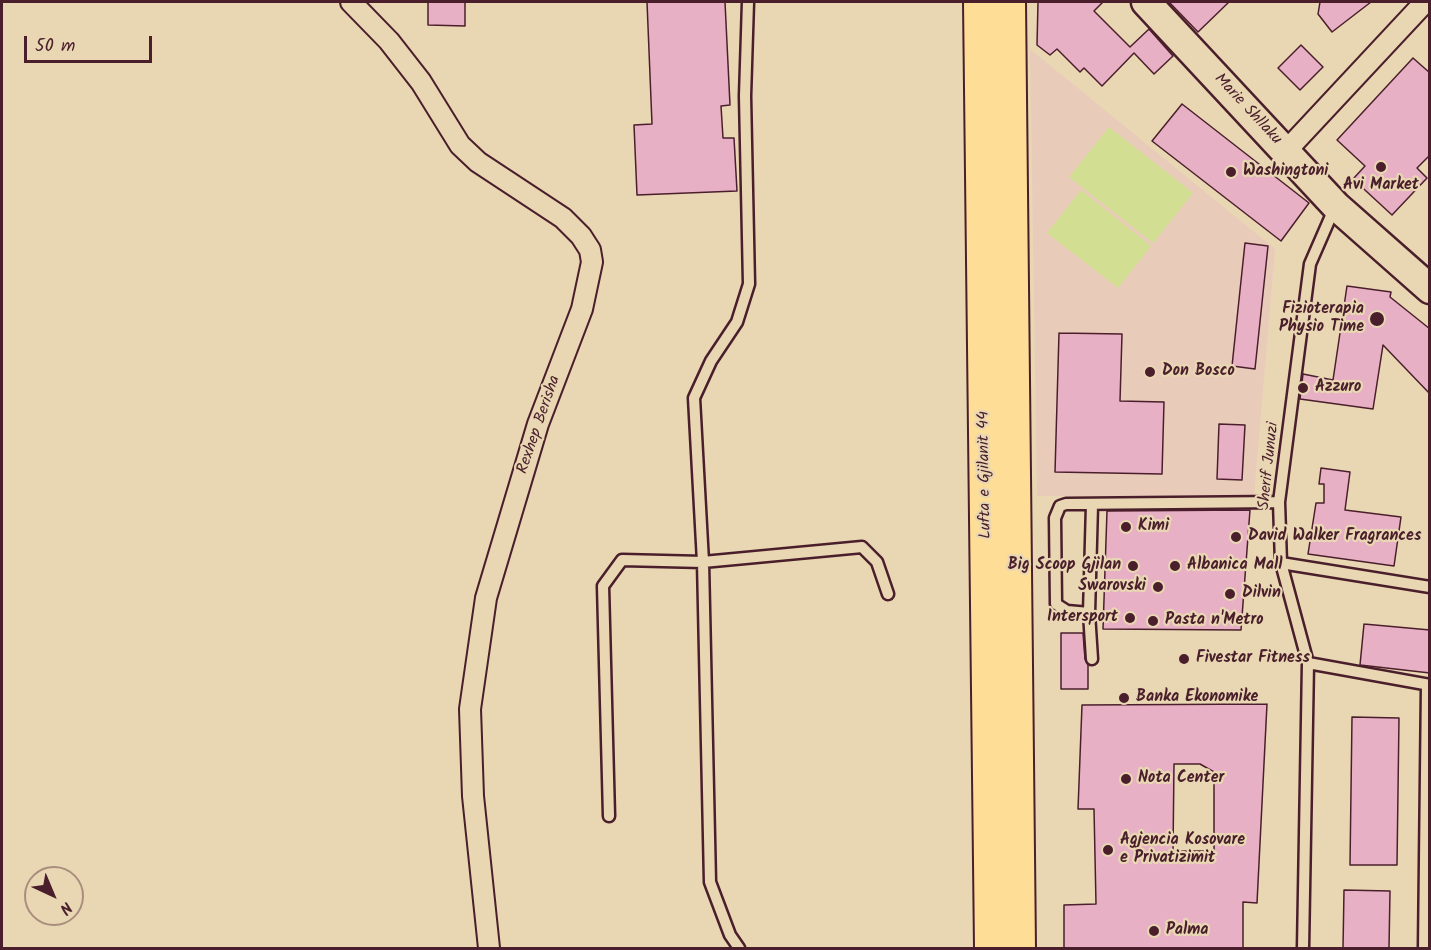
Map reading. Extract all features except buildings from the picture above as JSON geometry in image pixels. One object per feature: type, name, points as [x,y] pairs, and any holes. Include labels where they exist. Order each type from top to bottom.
[{"type":"main road","name":"Lufta e Gjilanit 44","points":[[980,2],[991,948]]},
{"type":"main road","name":"Lufta e Gjilanit 44","points":[[1009,2],[1019,948]]},
{"type":"street","name":"Rexhep Berisha","points":[[351,2],[389,41],[421,82],[460,145],[478,162],[563,218],[590,249],[592,262],[582,309],[538,424],[486,598],[470,709],[473,796],[489,948]]},
{"type":"street","name":"Marie Shllaku","points":[[1146,2],[1336,206],[1430,289]]},
{"type":"street","points":[[1286,151],[1425,2]]},
{"type":"lane","points":[[739,948],[730,935],[710,882],[703,562],[694,398],[711,361],[737,321],[748,284],[745,96],[748,2]]},
{"type":"lane","name":"Sherif Junuzi","points":[[1303,948],[1308,663],[1281,563],[1279,502],[1310,264],[1336,206]]},
{"type":"lane","points":[[1089,613],[1067,611],[1056,604],[1055,518],[1060,506],[1066,504],[1279,502]]},
{"type":"lane","points":[[1092,505],[1089,613],[1092,659]]},
{"type":"lane","points":[[609,816],[603,586],[621,560],[703,562],[862,547],[877,562],[888,594]]},
{"type":"lane","points":[[1281,563],[1430,587]]},
{"type":"lane","points":[[1308,663],[1428,685],[1424,948]]},
{"type":"shaded area","name":"Don Bosco","points":[[1030,49],[1275,249],[1254,496],[1037,496]]},
{"type":"green space","points":[[1109,127],[1193,193],[1153,243],[1069,177]]},
{"type":"green space","points":[[1081,190],[1151,246],[1118,288],[1047,233]]},
{"type":"place","name":"Avi Market","points":[[1381,167]]},
{"type":"place","name":"Washingtoni","points":[[1231,172]]},
{"type":"place","name":"Fizioterapia Physio Time","points":[[1377,319]]},
{"type":"place","name":"Don Bosco","points":[[1150,372]]},
{"type":"place","name":"Azzuro","points":[[1303,388]]},
{"type":"place","name":"Kimi","points":[[1126,527]]},
{"type":"place","name":"David Walker Fragrances","points":[[1236,537]]},
{"type":"place","name":"Big Scoop Gjilan","points":[[1133,566]]},
{"type":"place","name":"Albanica Mall","points":[[1175,566]]},
{"type":"place","name":"Swarovski","points":[[1158,587]]},
{"type":"place","name":"Dilvin","points":[[1230,594]]},
{"type":"place","name":"Intersport","points":[[1130,618]]},
{"type":"place","name":"Pasta n'Metro","points":[[1153,621]]},
{"type":"place","name":"Fivestar Fitness","points":[[1184,659]]},
{"type":"place","name":"Banka Ekonomike","points":[[1124,698]]},
{"type":"place","name":"Nota Center","points":[[1126,779]]},
{"type":"place","name":"Agjencia Kosovare e Privatizimit","points":[[1108,850]]},
{"type":"place","name":"Palma","points":[[1154,931]]}]
